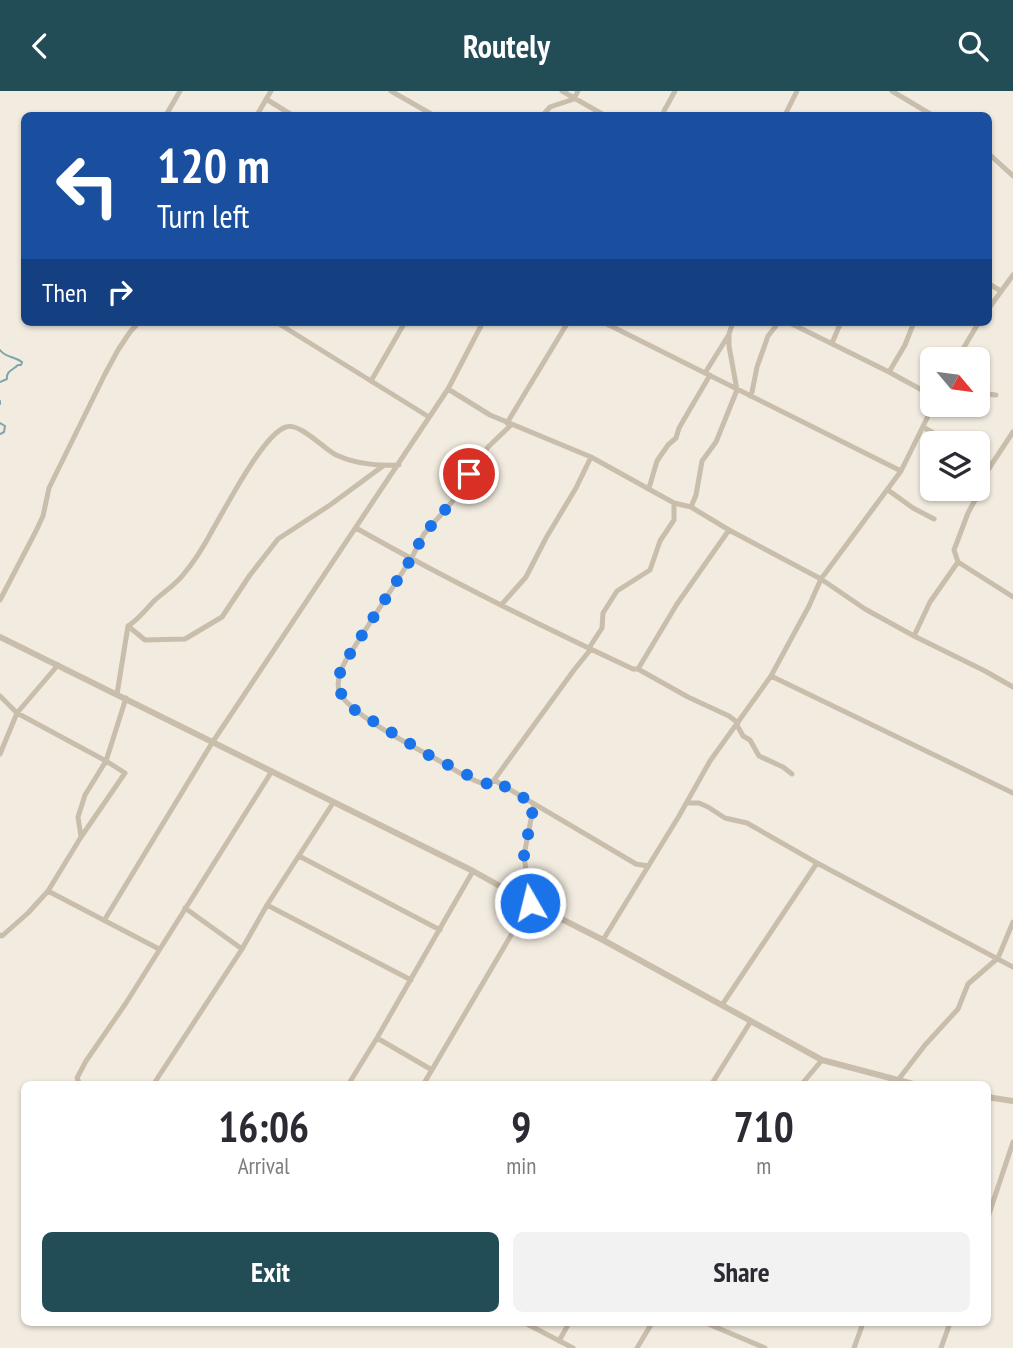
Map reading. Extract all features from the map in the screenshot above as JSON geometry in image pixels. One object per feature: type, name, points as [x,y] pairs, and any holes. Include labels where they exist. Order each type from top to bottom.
[{"type":"street","points":[[168,112],[180,91]]},
{"type":"street","points":[[259,112],[271,91]]},
{"type":"street","points":[[391,91],[428,112]]},
{"type":"street","points":[[562,91],[598,112]]},
{"type":"street","points":[[546,112],[550,107],[574,99],[578,91]]},
{"type":"street","points":[[664,112],[675,91]]},
{"type":"street","points":[[786,112],[797,91]]},
{"type":"street","points":[[892,91],[927,112]]},
{"type":"street","points":[[266,99],[287,112]]},
{"type":"street","points":[[992,157],[1013,176]]},
{"type":"street","points":[[992,304],[1013,275]]},
{"type":"street","points":[[992,286],[1001,291]]},
{"type":"street","points":[[0,600],[43,516],[49,488],[106,374],[124,341],[136,326]]},
{"type":"street","points":[[282,326],[429,417]]},
{"type":"street","points":[[371,381],[403,326]]},
{"type":"street","points":[[105,919],[212,743],[448,389],[481,326]]},
{"type":"street","points":[[566,326],[509,424],[488,447],[452,502],[424,534],[411,559],[346,660],[338,681],[343,699],[350,707],[425,753],[489,784],[590,648],[603,628],[604,613],[617,591],[650,570],[660,541],[674,520],[674,503]]},
{"type":"street","points":[[611,326],[901,471]]},
{"type":"street","points":[[649,488],[657,461],[676,438],[678,428],[732,326]]},
{"type":"street","points":[[750,396],[768,336],[776,326]]},
{"type":"street","points":[[796,326],[920,389]]},
{"type":"street","points":[[832,344],[839,326]]},
{"type":"street","points":[[890,372],[912,326]]},
{"type":"street","points":[[964,347],[977,326]]},
{"type":"street","points":[[691,507],[702,461],[716,442],[737,390],[729,334]]},
{"type":"street","points":[[448,389],[490,415],[592,457],[674,503],[691,507],[821,579],[864,609],[1013,687]]},
{"type":"street","points":[[990,394],[996,395]]},
{"type":"street","points":[[603,940],[710,761],[791,642],[821,579],[901,471],[928,417]]},
{"type":"street","points":[[117,694],[128,626],[182,576],[270,438],[287,426],[300,429],[335,454],[352,461],[383,466],[398,465]]},
{"type":"street","points":[[923,427],[930,431]]},
{"type":"street","points":[[1013,432],[980,482],[954,550],[958,562],[1013,597]]},
{"type":"street","points":[[502,604],[526,577],[592,457]]},
{"type":"street","points":[[128,626],[145,640],[185,639],[222,617],[278,538],[330,505],[383,466]]},
{"type":"street","points":[[887,490],[913,509],[934,519]]},
{"type":"street","points":[[356,528],[411,559],[729,716],[743,736],[750,740],[759,756],[793,773]]},
{"type":"street","points":[[638,669],[677,604],[729,530]]},
{"type":"street","points":[[914,636],[930,602],[958,562]]},
{"type":"street","points":[[0,637],[473,871],[822,1060],[902,1081]]},
{"type":"street","points":[[0,754],[17,713],[58,665]]},
{"type":"street","points":[[771,675],[1013,793]]},
{"type":"street","points":[[0,696],[17,713],[125,773],[48,891],[28,913],[0,935]]},
{"type":"street","points":[[81,837],[78,817],[85,795],[106,761],[126,698]]},
{"type":"street","points":[[79,1081],[86,1061],[126,1003],[272,771]]},
{"type":"street","points":[[494,780],[636,864],[648,866]]},
{"type":"street","points":[[156,1081],[333,803]]},
{"type":"street","points":[[687,803],[699,803],[725,818],[747,823],[1013,967]]},
{"type":"street","points":[[425,1081],[530,903],[524,855],[534,804]]},
{"type":"street","points":[[299,856],[440,930]]},
{"type":"street","points":[[722,1005],[817,863]]},
{"type":"street","points":[[350,1081],[473,871]]},
{"type":"street","points":[[48,891],[159,949]]},
{"type":"street","points":[[267,905],[411,980]]},
{"type":"street","points":[[185,908],[242,949]]},
{"type":"street","points":[[898,1080],[938,1029],[958,1009],[968,984],[998,958],[1013,922]]},
{"type":"street","points":[[714,1081],[751,1021]]},
{"type":"street","points":[[377,1038],[432,1070]]},
{"type":"street","points":[[804,1081],[822,1060]]},
{"type":"street","points":[[991,1098],[1013,1101]]},
{"type":"street","points":[[991,1209],[1012,1152],[1013,1142]]},
{"type":"street","points":[[531,1326],[573,1348]]},
{"type":"street","points":[[559,1341],[567,1326]]},
{"type":"street","points":[[637,1348],[650,1326]]},
{"type":"street","points":[[713,1326],[765,1348]]},
{"type":"street","points":[[854,1348],[862,1326]]},
{"type":"street","points":[[941,1348],[949,1326]]},
{"type":"waterway","points":[[0,350],[22,362],[9,372],[7,379],[0,382]]},
{"type":"waterway","points":[[0,423],[5,426],[4,432],[0,434]]},
{"type":"route","points":[[469,474],[452,502],[424,534],[411,559],[346,660],[338,681],[339,690],[350,707],[425,753],[483,783],[489,784],[494,780],[534,804],[524,855],[530,903]]}]
